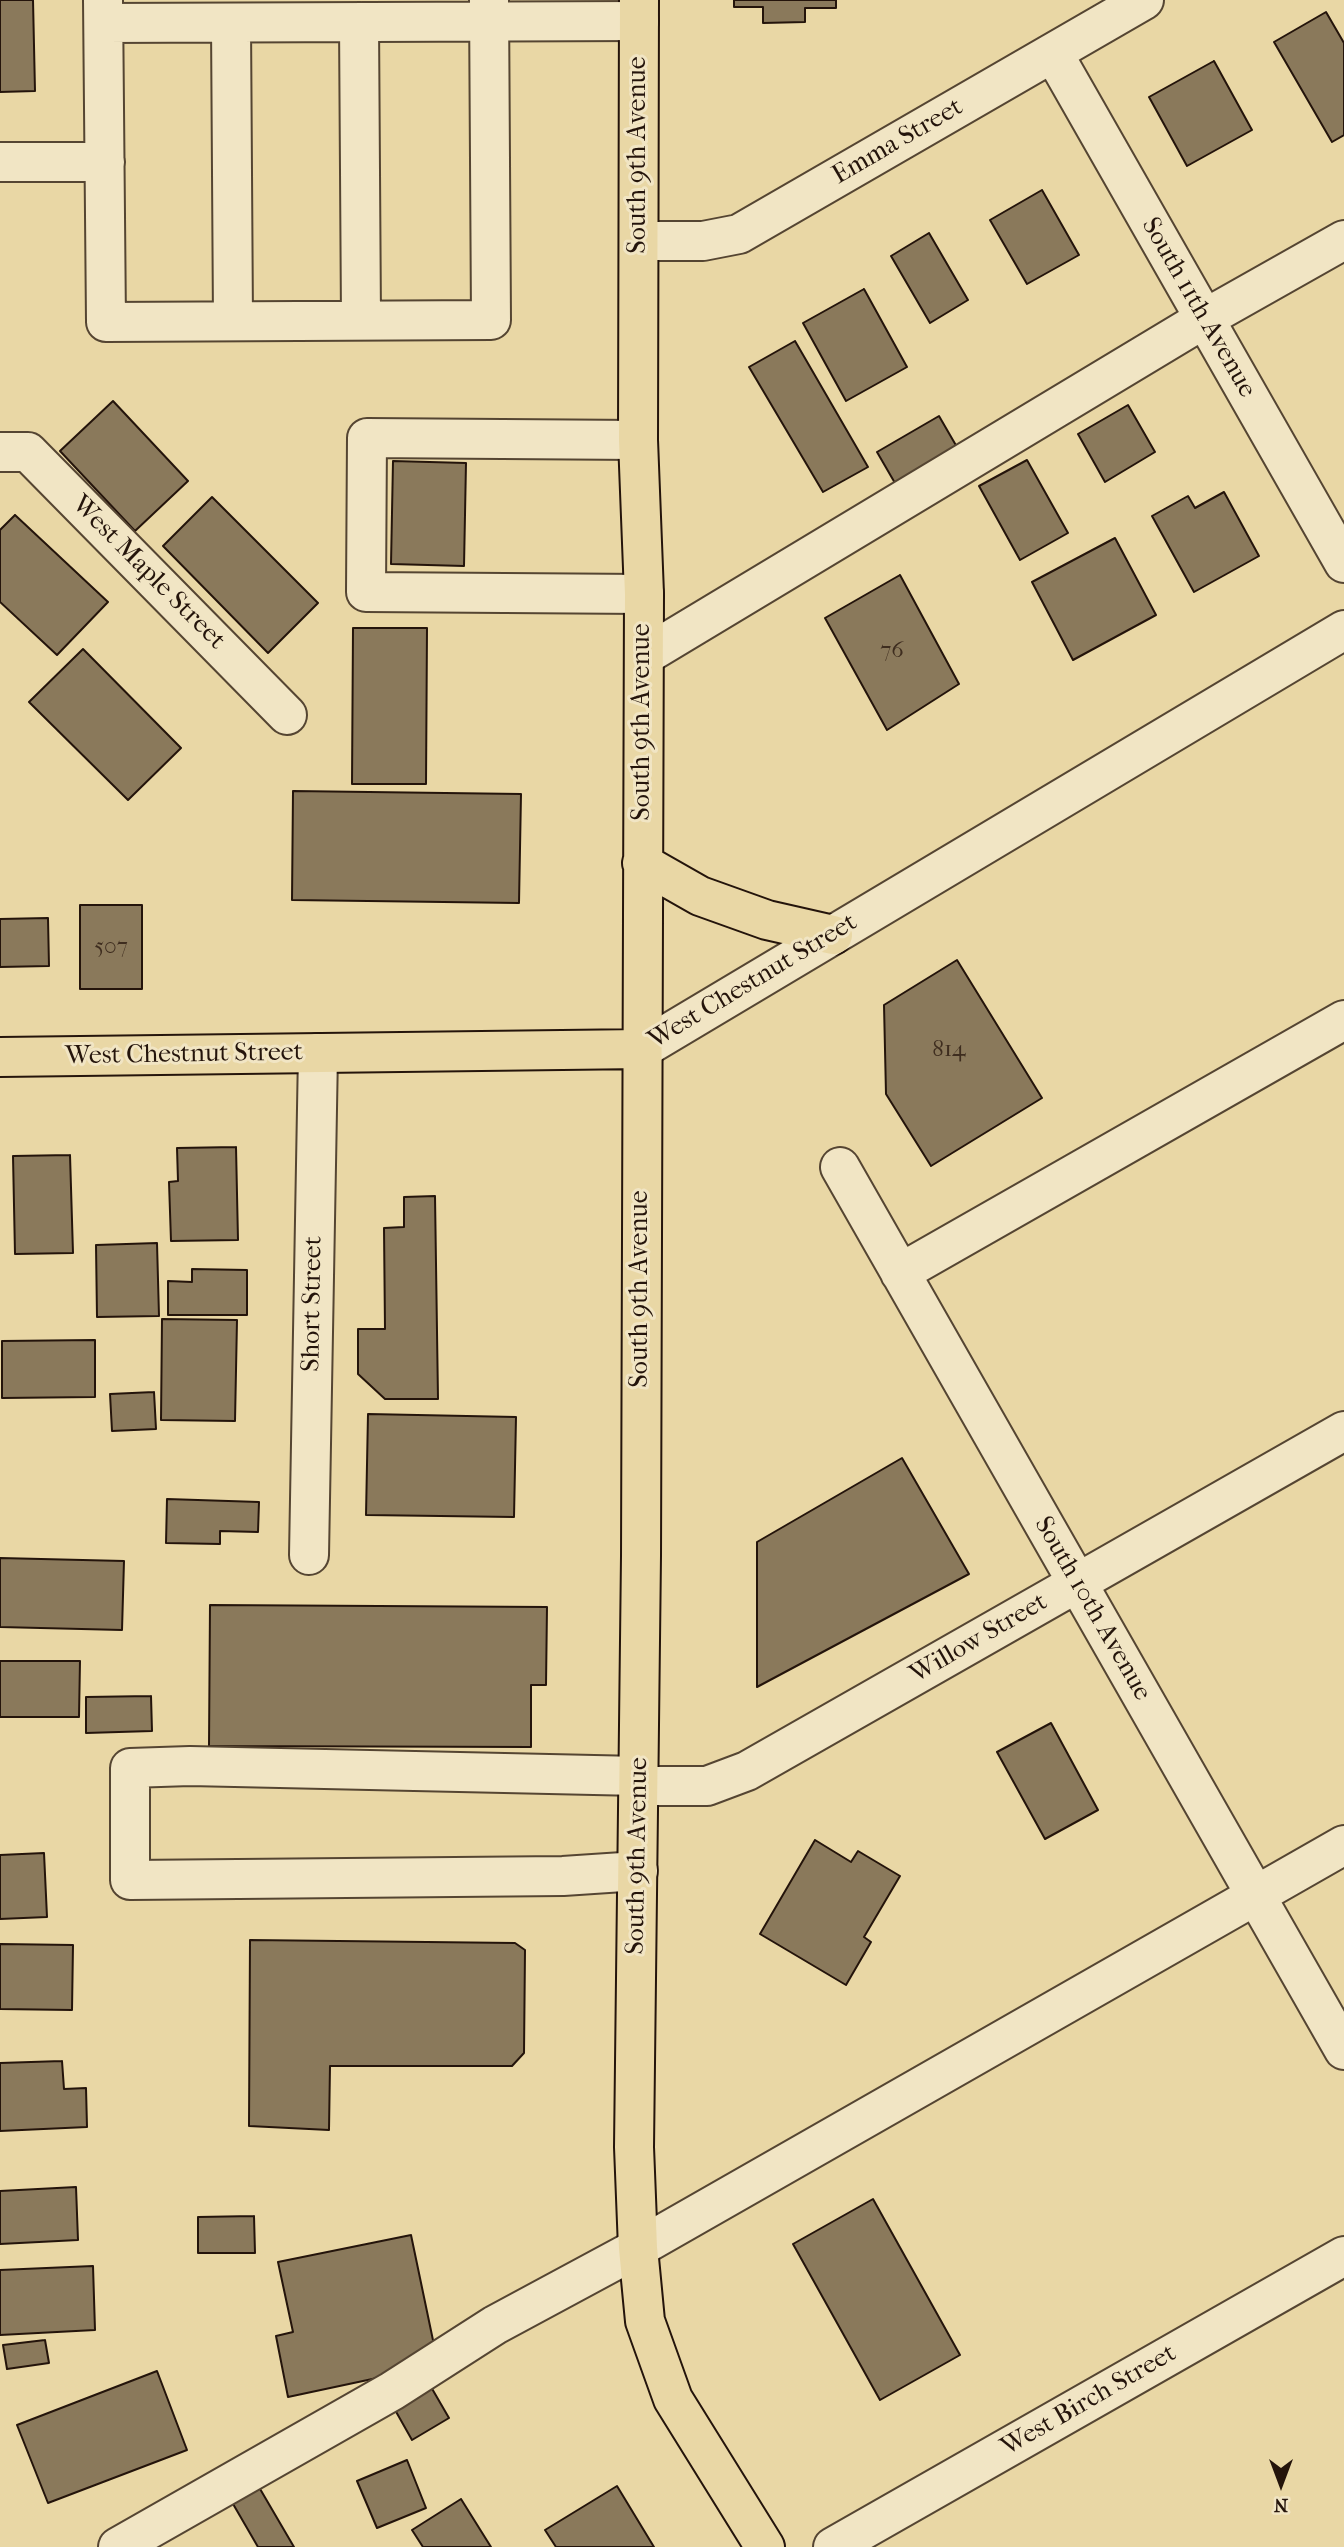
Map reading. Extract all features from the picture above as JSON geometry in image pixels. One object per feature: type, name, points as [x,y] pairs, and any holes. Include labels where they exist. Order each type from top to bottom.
[{"type":"main road","name":"South 9th Avenue","points":[[639,11],[638,440],[644,656],[639,1781],[634,2147],[638,2248],[645,2321],[673,2399],[765,2547]]},
{"type":"main road","points":[[642,863],[699,896],[767,920],[833,935]]},
{"type":"main road","name":"West Chestnut Street","points":[[0,1057],[642,1049]]},
{"type":"street","name":"Emma Street","points":[[639,241],[702,241],[739,234],[1144,0]]},
{"type":"street","points":[[489,11],[491,320],[106,322],[104,12],[231,23],[359,22],[489,11],[639,11]]},
{"type":"street","points":[[359,22],[361,320]]},
{"type":"street","points":[[231,23],[233,321]]},
{"type":"street","name":"South 11th Avenue","points":[[1053,53],[1344,563]]},
{"type":"street","points":[[0,162],[105,162]]},
{"type":"street","points":[[644,656],[1204,319],[1344,240]]},
{"type":"street","points":[[638,440],[367,438],[366,592],[644,594]]},
{"type":"street","name":"West Maple Street","points":[[0,452],[28,452],[287,715]]},
{"type":"street","name":"West Chestnut Street","points":[[642,1049],[1344,630]]},
{"type":"street","points":[[900,1273],[1344,1020]]},
{"type":"street","name":"Short Street","points":[[309,1555],[318,1054]]},
{"type":"street","name":"South 10th Avenue","points":[[840,1167],[1344,2050]]},
{"type":"street","name":"Willow Street","points":[[638,1871],[563,1876],[130,1880],[130,1768],[190,1766],[639,1781],[706,1786],[732,1779],[1344,1430]]},
{"type":"street","points":[[118,2547],[391,2391],[495,2325],[638,2248],[1344,1845]]},
{"type":"street","name":"West Birch Street","points":[[833,2547],[1344,2256]]},
{"type":"building","points":[[0,0],[33,0],[35,91],[0,92]]},
{"type":"building","points":[[734,0],[836,0],[836,8],[805,8],[805,22],[763,23],[763,7],[734,7]]},
{"type":"building","points":[[1326,12],[1344,43],[1344,135],[1332,142],[1274,42]]},
{"type":"building","points":[[1214,61],[1252,130],[1187,166],[1149,97]]},
{"type":"building","points":[[1042,190],[1079,255],[1027,284],[990,220]]},
{"type":"building","points":[[929,233],[968,300],[930,323],[891,256]]},
{"type":"building","points":[[864,289],[907,367],[846,401],[803,323]]},
{"type":"building","points":[[795,341],[868,467],[823,492],[749,367]]},
{"type":"building","points":[[113,401],[188,481],[135,531],[60,451]]},
{"type":"building","points":[[1128,405],[1155,452],[1105,482],[1078,434]]},
{"type":"building","points":[[939,416],[961,454],[899,490],[877,452]]},
{"type":"building","points":[[1027,460],[1068,533],[1020,560],[979,486]]},
{"type":"building","points":[[393,461],[466,463],[464,566],[391,564]]},
{"type":"building","points":[[1224,492],[1259,556],[1194,592],[1152,516],[1188,496],[1195,508]]},
{"type":"building","points":[[212,497],[318,603],[268,653],[163,546]]},
{"type":"building","points":[[15,515],[108,602],[57,655],[0,602],[0,530]]},
{"type":"building","points":[[1115,538],[1156,615],[1073,660],[1032,582]]},
{"type":"building","points":[[900,575],[959,684],[887,730],[825,618]]},
{"type":"building","points":[[353,628],[427,628],[426,784],[352,784]]},
{"type":"building","points":[[83,649],[181,748],[128,800],[29,702]]},
{"type":"building","points":[[293,791],[521,794],[519,903],[292,900]]},
{"type":"building","points":[[80,905],[142,905],[142,989],[80,989]]},
{"type":"building","points":[[48,918],[49,966],[0,967],[0,919]]},
{"type":"building","points":[[957,960],[1042,1098],[931,1166],[886,1094],[884,1005]]},
{"type":"building","points":[[236,1147],[238,1240],[171,1241],[169,1182],[178,1181],[177,1148]]},
{"type":"building","points":[[70,1155],[73,1253],[15,1254],[13,1156]]},
{"type":"building","points":[[435,1196],[438,1399],[385,1399],[358,1374],[358,1329],[385,1329],[384,1228],[404,1227],[404,1197]]},
{"type":"building","points":[[157,1243],[159,1316],[97,1317],[96,1245]]},
{"type":"building","points":[[192,1269],[247,1270],[247,1315],[168,1315],[168,1281],[192,1282]]},
{"type":"building","points":[[162,1319],[237,1320],[235,1421],[161,1420]]},
{"type":"building","points":[[95,1340],[95,1397],[2,1398],[2,1341]]},
{"type":"building","points":[[154,1392],[156,1429],[112,1431],[110,1394]]},
{"type":"building","points":[[368,1414],[516,1417],[514,1517],[366,1515]]},
{"type":"building","points":[[902,1458],[969,1574],[757,1687],[757,1542]]},
{"type":"building","points":[[167,1499],[259,1502],[258,1532],[220,1531],[220,1544],[166,1543]]},
{"type":"building","points":[[0,1558],[124,1561],[122,1630],[0,1627]]},
{"type":"building","points":[[210,1605],[547,1607],[546,1685],[531,1685],[531,1747],[209,1746]]},
{"type":"building","points":[[0,1661],[80,1661],[79,1717],[0,1717]]},
{"type":"building","points":[[151,1696],[152,1731],[86,1733],[86,1697]]},
{"type":"building","points":[[1051,1723],[1098,1810],[1045,1839],[997,1752]]},
{"type":"building","points":[[815,1840],[851,1862],[858,1851],[900,1876],[864,1937],[871,1942],[846,1985],[760,1934]]},
{"type":"building","points":[[44,1853],[47,1917],[0,1919],[0,1855]]},
{"type":"building","points":[[250,1940],[515,1943],[525,1950],[524,2053],[512,2066],[330,2066],[329,2130],[249,2126]]},
{"type":"building","points":[[0,1944],[73,1945],[72,2010],[0,2009]]},
{"type":"building","points":[[62,2061],[64,2089],[86,2088],[87,2127],[0,2131],[0,2063]]},
{"type":"building","points":[[76,2187],[78,2240],[0,2244],[0,2191]]},
{"type":"building","points":[[873,2199],[960,2355],[880,2400],[793,2244]]},
{"type":"building","points":[[254,2216],[255,2253],[198,2253],[198,2217]]},
{"type":"building","points":[[411,2235],[434,2345],[377,2378],[288,2397],[276,2336],[293,2332],[278,2262]]},
{"type":"building","points":[[93,2266],[95,2330],[0,2335],[0,2270]]},
{"type":"building","points":[[45,2340],[49,2363],[7,2369],[3,2345]]},
{"type":"building","points":[[157,2371],[187,2450],[48,2503],[17,2425]]},
{"type":"building","points":[[427,2380],[449,2418],[412,2440],[390,2401]]},
{"type":"building","points":[[407,2460],[426,2508],[377,2528],[357,2481]]},
{"type":"building","points":[[256,2482],[294,2547],[258,2547],[229,2497]]},
{"type":"building","points":[[617,2486],[654,2547],[556,2547],[545,2530]]},
{"type":"building","points":[[461,2499],[491,2547],[423,2547],[412,2530]]}]
